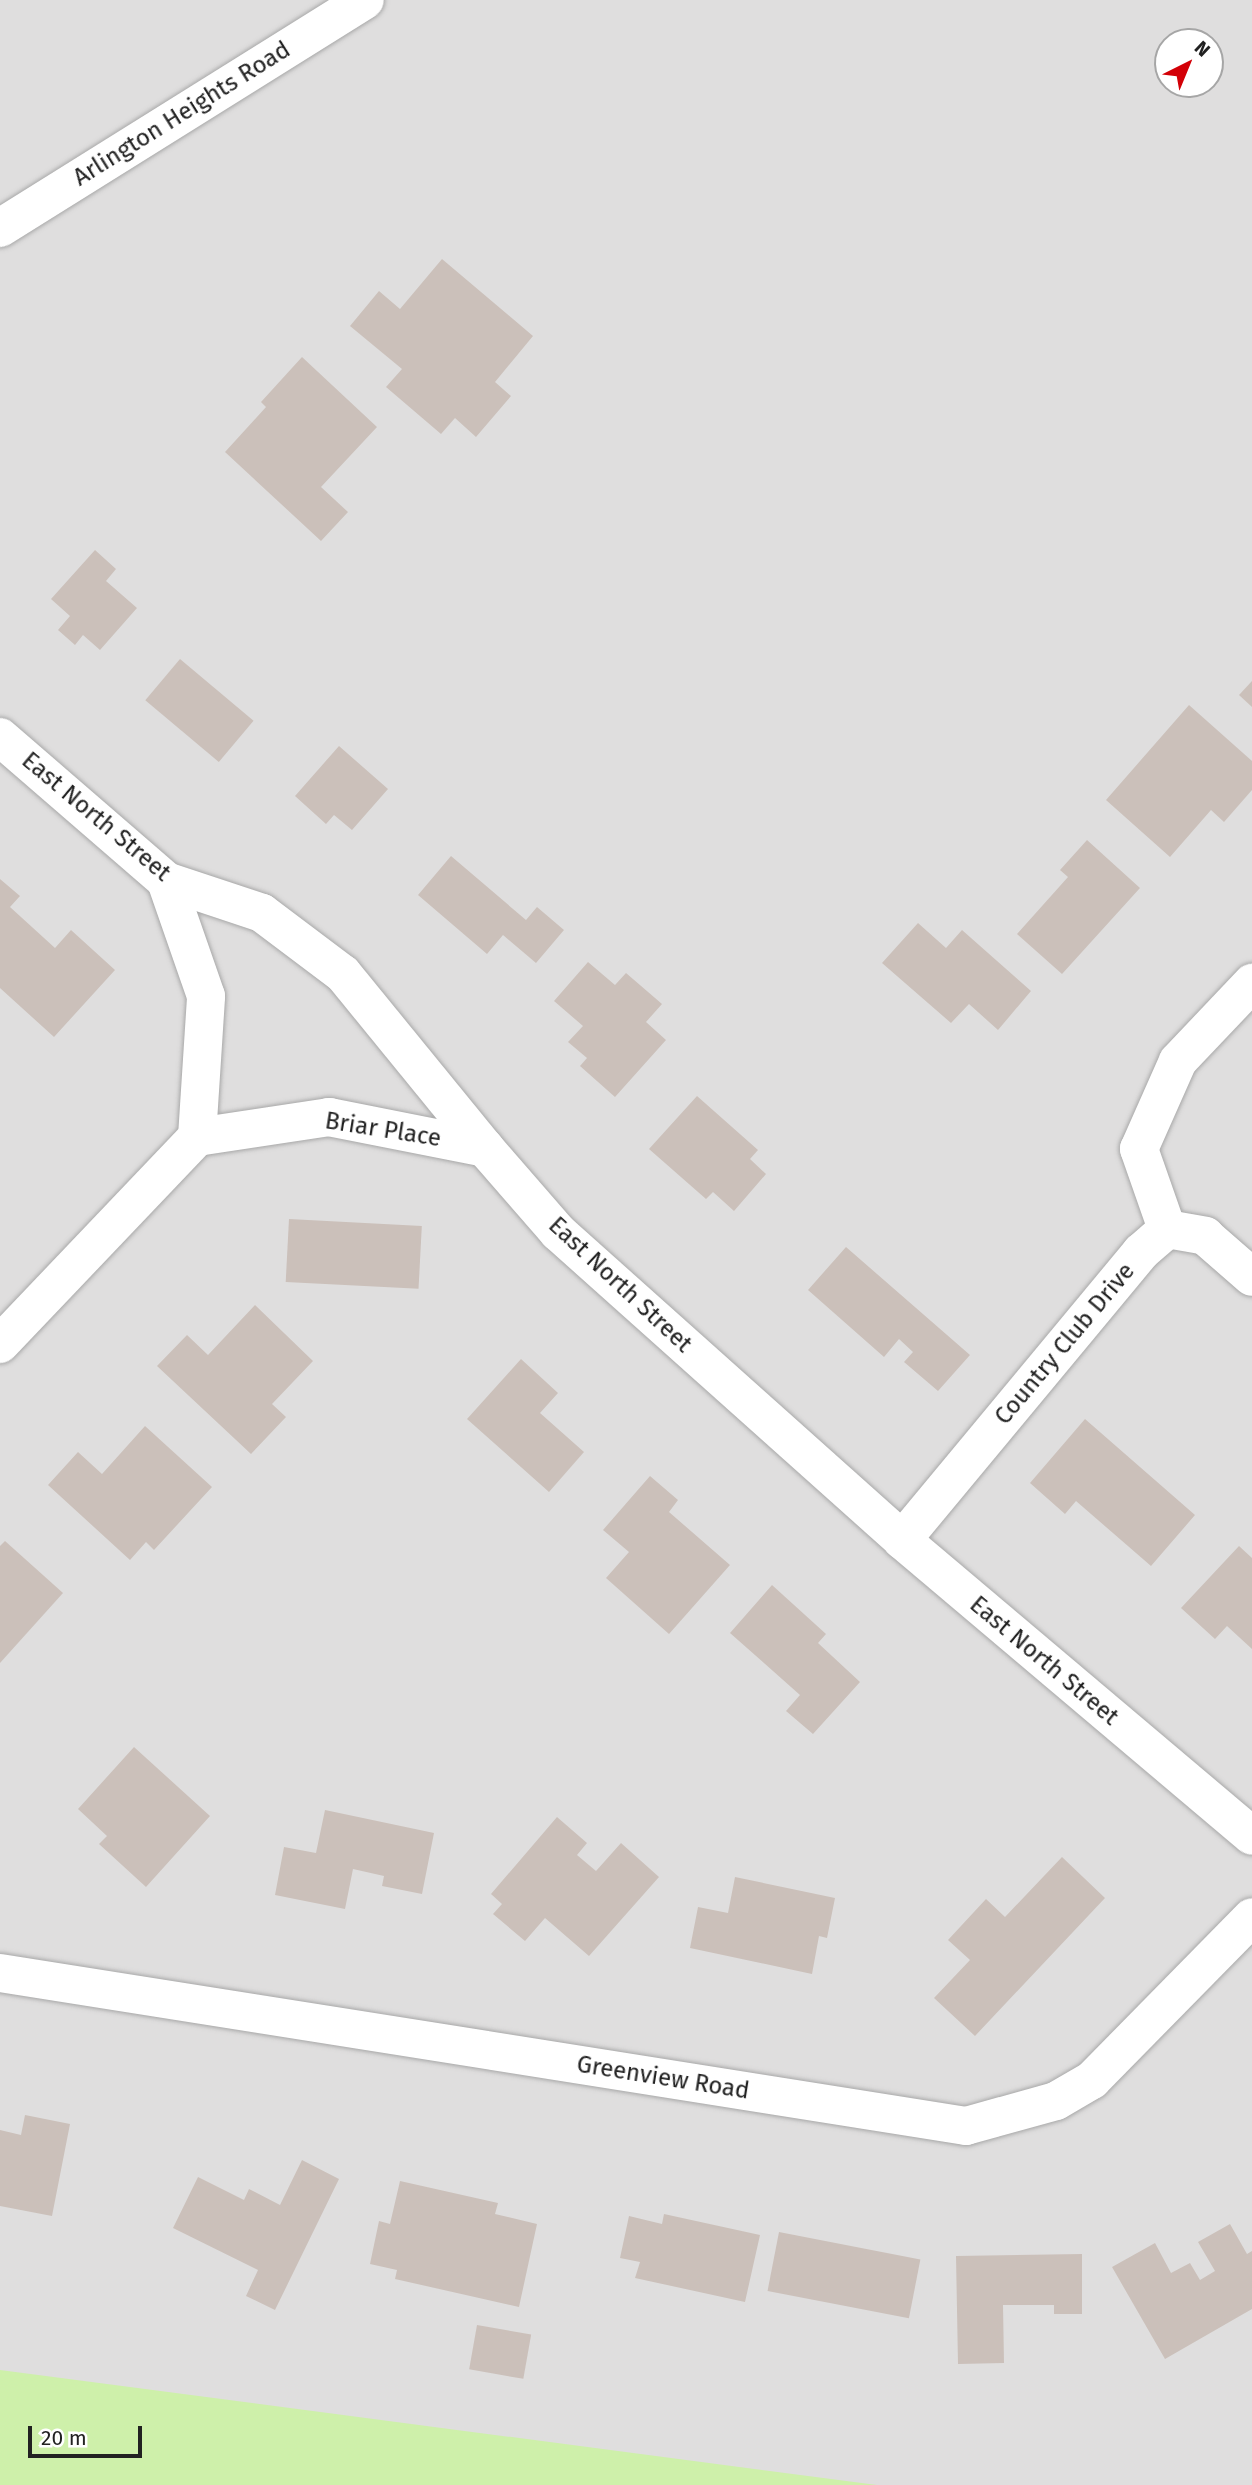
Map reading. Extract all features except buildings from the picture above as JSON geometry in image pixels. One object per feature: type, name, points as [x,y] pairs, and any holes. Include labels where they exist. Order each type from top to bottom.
[{"type":"street","name":"Arlington Heights Road","points":[[0,228],[365,0]]},
{"type":"street","name":"East North Street","points":[[0,737],[166,881],[262,913],[343,974],[485,1148],[558,1232],[902,1540],[1252,1836]]},
{"type":"street","points":[[0,1343],[197,1137],[206,996],[166,881]]},
{"type":"street","points":[[1252,983],[1178,1061],[1139,1149],[1167,1229],[1205,1236],[1252,1277]]},
{"type":"street","name":"Briar Place","points":[[197,1137],[329,1117],[485,1148]]},
{"type":"street","name":"Country Club Drive","points":[[902,1540],[1141,1252],[1167,1229]]},
{"type":"street","name":"Greenview Road","points":[[0,1973],[966,2126],[1056,2101],[1092,2080],[1252,1917]]},
{"type":"shaded area","points":[[0,0],[1252,0],[1252,2485],[839,2485],[0,2372]]},
{"type":"green space","points":[[0,2370],[877,2485],[0,2485]]}]
